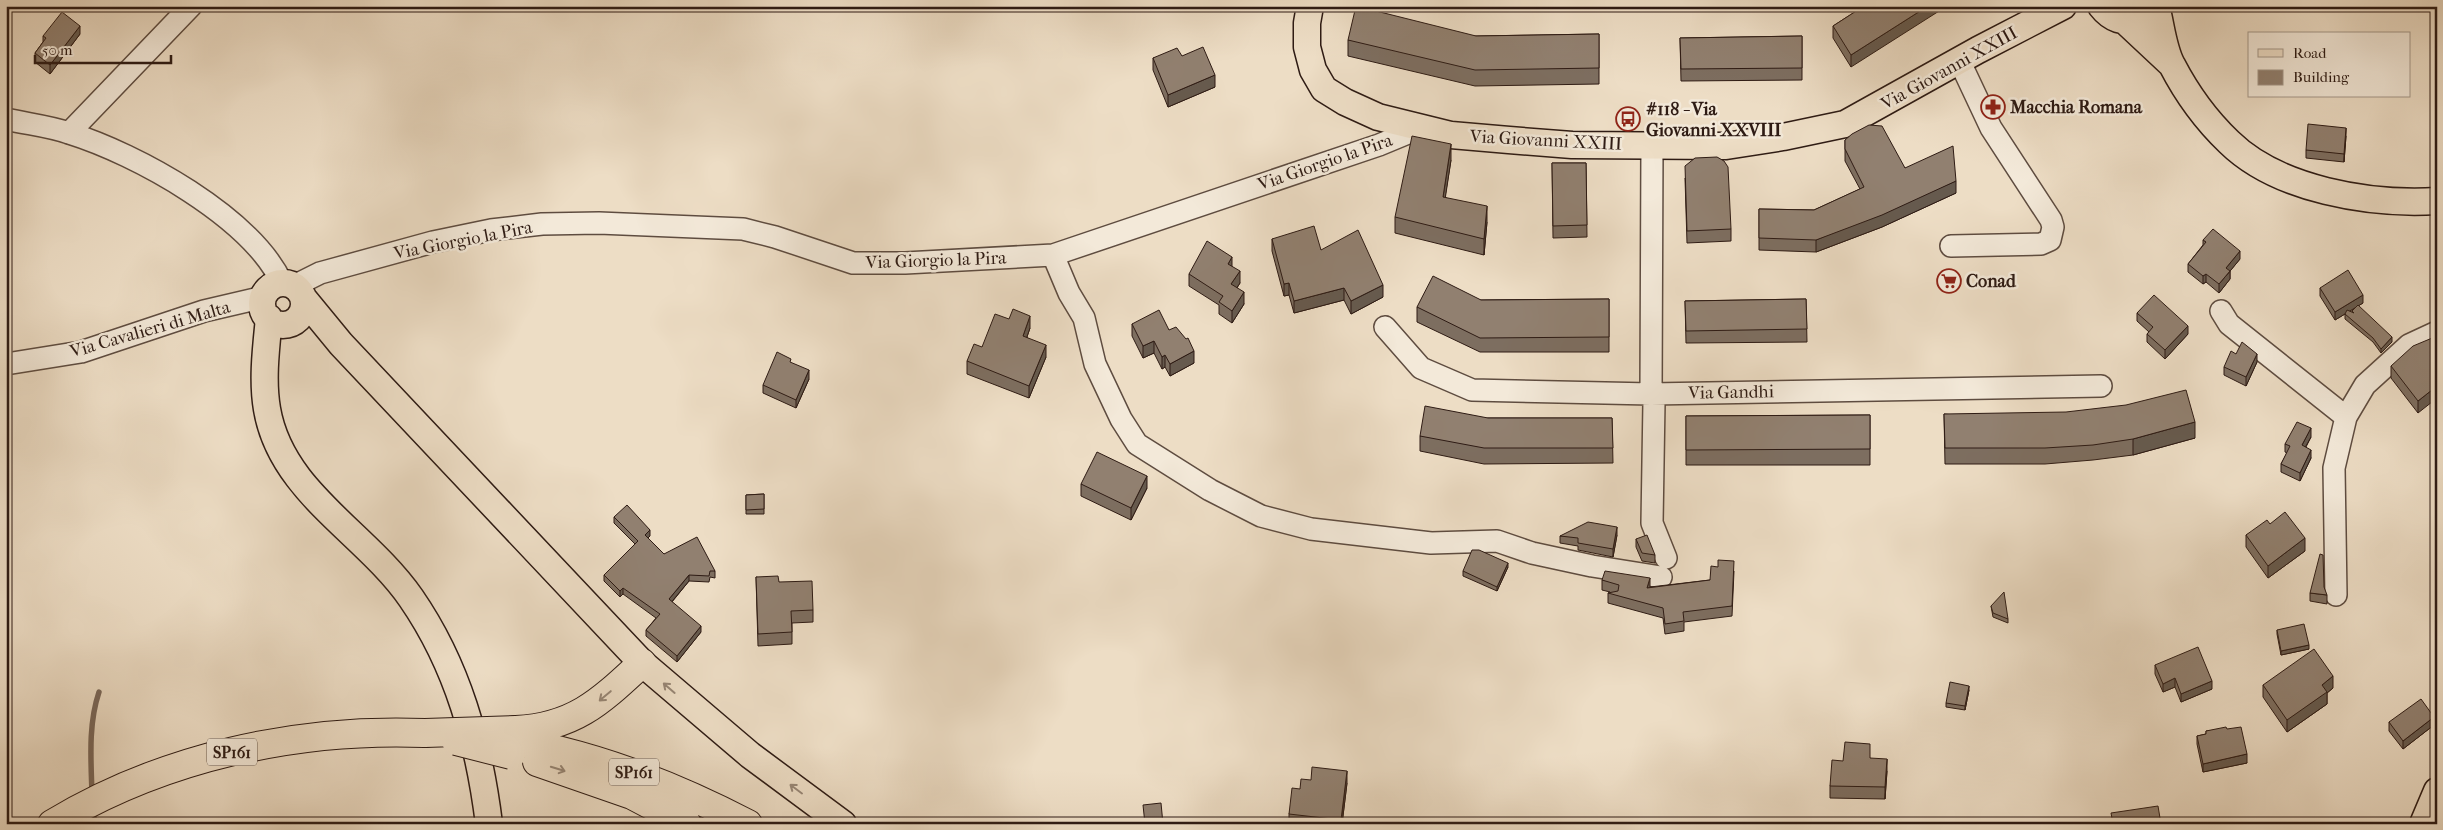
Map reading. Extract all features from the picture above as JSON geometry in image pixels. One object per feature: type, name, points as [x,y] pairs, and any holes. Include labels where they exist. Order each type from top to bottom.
[{"type":"highway","name":"SP161","points":[[514,742],[549,726],[576,717],[602,699],[642,663]]},
{"type":"highway","name":"SP161","points":[[52,824],[96,799],[140,781],[239,750],[342,734],[425,733],[514,742],[582,756],[639,774],[686,793],[748,824]]},
{"type":"highway","name":"SP161","points":[[514,742],[659,808],[687,824]]},
{"type":"main road","name":"Via Giovanni XXIII","points":[[1310,6],[1307,23],[1307,47],[1313,70],[1324,89],[1345,102],[1378,117],[1451,135],[1572,145],[1726,146],[1783,138],[1845,124],[1959,60],[2054,12],[2110,13],[2143,17],[2155,6]]},
{"type":"main road","points":[[2155,6],[2171,64]]},
{"type":"main road","points":[[2110,13],[2171,64],[2208,119],[2229,142],[2258,163],[2299,184],[2325,191],[2386,201],[2437,201]]},
{"type":"main road","points":[[489,824],[482,768],[470,721],[441,649],[412,599],[394,576],[362,542],[315,498],[293,472],[277,444],[270,425],[266,404],[266,370],[285,304],[341,344],[642,663],[736,743],[843,824]]},
{"type":"main road","points":[[2423,824],[2437,791]]},
{"type":"street","points":[[69,132],[192,6]]},
{"type":"street","points":[[1951,246],[2041,244],[2050,240],[2053,227],[2044,208],[1991,128],[1959,60]]},
{"type":"street","points":[[6,119],[69,132],[144,164],[197,195],[242,233],[273,264],[285,304]]},
{"type":"street","name":"Via Giorgio la Pira","points":[[285,304],[320,273],[433,242],[491,230],[542,224],[600,223],[743,229],[775,237],[853,263],[905,263],[1053,254],[1379,145],[1420,128]]},
{"type":"street","points":[[1053,254],[1069,293],[1084,318],[1095,364],[1121,419],[1137,444],[1210,490],[1261,516],[1311,528],[1431,543],[1498,542],[1532,553],[1592,566],[1663,567],[1652,523],[1654,402],[1651,394],[1652,145]]},
{"type":"street","name":"Via Cavalieri di Malta","points":[[6,364],[81,352],[204,311],[285,304]]},
{"type":"street","points":[[2221,311],[2229,324],[2346,417]]},
{"type":"street","name":"Via Gandhi","points":[[1385,327],[1421,368],[1472,390],[1651,394],[2101,386]]},
{"type":"street","points":[[2336,595],[2334,468],[2346,417],[2365,386],[2409,345],[2437,332]]},
{"type":"building","points":[[1356,6],[1476,36],[1599,34],[1599,68],[1475,70],[1348,40]]},
{"type":"building","points":[[1864,6],[1928,6],[1851,55],[1833,26]]},
{"type":"building","points":[[62,12],[80,26],[50,65],[35,53],[46,38],[43,36]]},
{"type":"building","points":[[1802,36],[1802,68],[1681,69],[1680,38]]},
{"type":"building","points":[[1203,47],[1215,75],[1168,95],[1153,58],[1177,48],[1182,56]]},
{"type":"building","points":[[2308,124],[2346,128],[2344,154],[2306,150]]},
{"type":"building","points":[[1869,125],[1882,126],[1905,168],[1953,146],[1956,181],[1882,215],[1816,240],[1759,238],[1759,209],[1814,210],[1864,187],[1845,149],[1845,140]]},
{"type":"building","points":[[1412,136],[1451,144],[1443,197],[1487,206],[1484,239],[1395,217]]},
{"type":"building","points":[[1717,157],[1724,161],[1728,167],[1731,229],[1687,231],[1685,166],[1695,158]]},
{"type":"building","points":[[1552,163],[1586,163],[1587,225],[1553,226]]},
{"type":"building","points":[[1314,226],[1321,250],[1358,230],[1383,285],[1351,301],[1344,288],[1294,301],[1289,283],[1284,284],[1272,239]]},
{"type":"building","points":[[2213,229],[2240,251],[2226,268],[2230,271],[2219,284],[2206,274],[2203,276],[2188,264],[2206,242],[2203,240]]},
{"type":"building","points":[[1207,241],[1232,257],[1228,264],[1240,271],[1231,284],[1244,292],[1232,311],[1219,302],[1223,296],[1189,274]]},
{"type":"building","points":[[2348,270],[2363,295],[2335,312],[2320,288]]},
{"type":"building","points":[[1433,276],[1481,300],[1609,299],[1609,337],[1480,338],[1417,307]]},
{"type":"building","points":[[2154,295],[2188,326],[2165,350],[2147,334],[2153,327],[2137,313]]},
{"type":"building","points":[[1806,299],[1807,329],[1686,331],[1685,301]]},
{"type":"building","points":[[2358,305],[2392,337],[2381,349],[2373,338],[2345,314],[2347,310],[2354,313],[2352,311]]},
{"type":"building","points":[[1013,309],[1030,316],[1023,336],[1046,345],[1029,386],[967,361],[974,344],[982,347],[995,314],[1009,319]]},
{"type":"building","points":[[1159,310],[1169,330],[1176,327],[1186,339],[1188,338],[1194,351],[1170,364],[1165,355],[1162,357],[1154,341],[1143,346],[1132,324]]},
{"type":"building","points":[[2437,336],[2437,386],[2418,401],[2391,366],[2413,346]]},
{"type":"building","points":[[2242,342],[2257,354],[2246,377],[2224,367],[2231,351],[2236,354]]},
{"type":"building","points":[[777,352],[791,359],[790,362],[809,370],[796,400],[763,385]]},
{"type":"building","points":[[2186,390],[2195,422],[2133,439],[2093,445],[2045,448],[1945,448],[1944,414],[2066,412],[2126,405]]},
{"type":"building","points":[[1425,406],[1488,418],[1612,418],[1613,448],[1484,448],[1420,436]]},
{"type":"building","points":[[1870,415],[1870,449],[1686,450],[1686,416]]},
{"type":"building","points":[[2297,422],[2311,428],[2302,445],[2311,450],[2300,473],[2281,464],[2290,446],[2285,444]]},
{"type":"building","points":[[1097,452],[1147,476],[1131,508],[1081,484]]},
{"type":"building","points":[[764,494],[764,509],[746,510],[746,495]]},
{"type":"building","points":[[627,505],[650,530],[645,535],[664,554],[697,537],[715,571],[710,571],[709,576],[689,575],[669,599],[701,626],[677,656],[646,630],[660,614],[623,588],[620,591],[604,575],[638,541],[614,517]]},
{"type":"building","points":[[2285,512],[2305,538],[2268,566],[2246,535],[2267,520],[2270,524]]},
{"type":"building","points":[[1588,522],[1617,527],[1613,549],[1578,543],[1578,538],[1560,536]]},
{"type":"building","points":[[1647,535],[1655,555],[1642,553],[1636,539]]},
{"type":"building","points":[[1472,550],[1479,550],[1508,563],[1497,587],[1463,571]]},
{"type":"building","points":[[2320,554],[2323,555],[2324,587],[2327,595],[2310,593]]},
{"type":"building","points":[[1718,560],[1734,561],[1732,606],[1683,612],[1684,621],[1665,624],[1663,608],[1608,593],[1618,591],[1619,585],[1602,580],[1605,571],[1650,578],[1647,588],[1710,580],[1711,566],[1718,567]]},
{"type":"building","points":[[778,576],[779,582],[812,581],[813,610],[791,611],[792,632],[758,634],[756,577]]},
{"type":"building","points":[[2004,592],[2008,619],[1993,613],[1991,606]]},
{"type":"building","points":[[2304,624],[2309,645],[2281,651],[2277,630]]},
{"type":"building","points":[[2198,647],[2212,681],[2181,694],[2175,678],[2163,684],[2155,665]]},
{"type":"building","points":[[2314,649],[2333,676],[2322,685],[2327,692],[2287,720],[2263,685]]},
{"type":"building","points":[[1950,682],[1969,686],[1965,706],[1946,703]]},
{"type":"building","points":[[2421,699],[2434,717],[2403,741],[2389,722]]},
{"type":"building","points":[[2226,727],[2227,729],[2241,727],[2247,754],[2203,764],[2197,736],[2206,734],[2206,731]]},
{"type":"building","points":[[1845,742],[1870,744],[1870,758],[1887,759],[1885,787],[1830,786],[1832,760],[1843,761]]},
{"type":"building","points":[[1312,767],[1347,771],[1341,820],[1289,814],[1292,788],[1300,789],[1301,779],[1311,780]]},
{"type":"building","points":[[1161,803],[1163,824],[1145,824],[1143,805]]},
{"type":"building","points":[[2158,806],[2161,824],[2113,824],[2111,813]]},
{"type":"waterway","points":[[92,794],[92,730],[99,692]]},
{"type":"waterway","points":[[93,811],[95,824]]},
{"type":"place","name":"Macchia Romana","points":[[1993,107]]},
{"type":"place","name":"#118 - Via Giovanni XXVIII","points":[[1628,119]]},
{"type":"place","name":"Conad","points":[[1949,281]]}]
